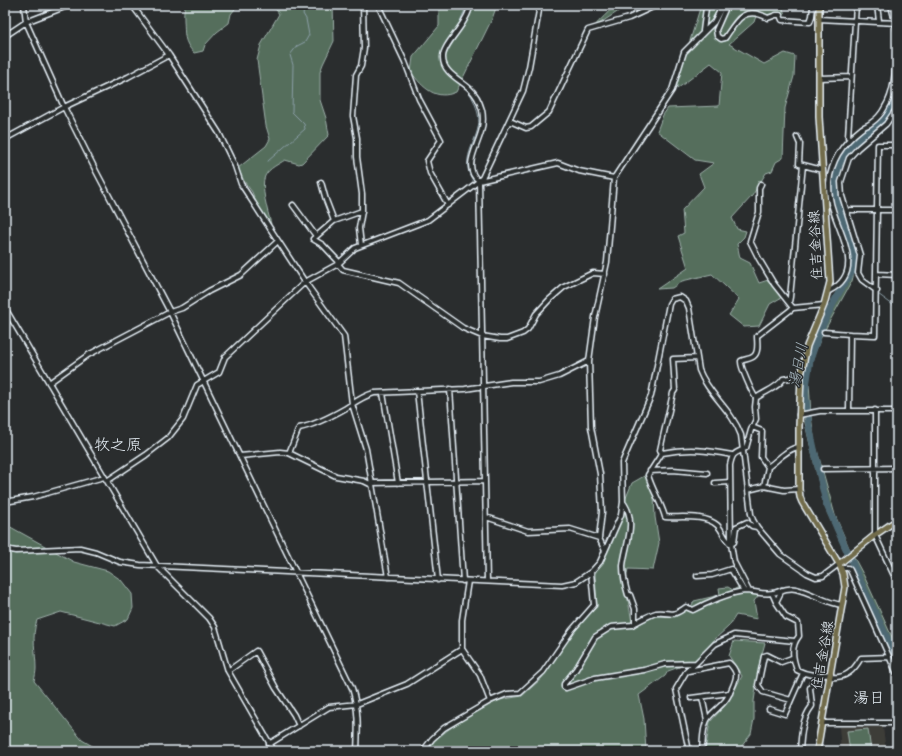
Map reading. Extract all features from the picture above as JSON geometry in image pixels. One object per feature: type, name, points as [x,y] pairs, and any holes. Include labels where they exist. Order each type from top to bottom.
[{"type":"main road","name":"住吉金谷線","points":[[818,751],[845,582],[840,566],[800,497],[799,489],[801,415],[800,376],[807,346],[829,291],[830,271],[819,117],[819,6]]},
{"type":"main road","points":[[840,566],[852,553],[897,520]]},
{"type":"street","points":[[24,5],[26,22],[64,107],[170,312],[352,688],[357,704],[359,722],[357,751]]},
{"type":"street","points":[[5,36],[26,22],[70,5]]},
{"type":"street","points":[[132,5],[169,55],[219,133],[235,166],[241,184],[305,282],[344,336],[352,404],[366,449],[388,577]]},
{"type":"street","points":[[361,245],[359,228],[362,211],[362,194],[357,157],[357,138],[353,116],[356,74],[361,66],[364,48],[363,5]]},
{"type":"street","points":[[378,5],[405,62],[419,99],[441,140],[427,161],[430,173],[448,205]]},
{"type":"street","points":[[471,5],[466,18],[444,51],[443,58],[446,68],[451,74],[472,90],[479,100],[482,110],[482,128],[474,150],[471,171],[479,182]]},
{"type":"street","points":[[488,581],[479,182],[510,121],[523,91],[529,67],[540,5]]},
{"type":"street","points":[[510,121],[526,128],[531,127],[549,112],[588,30],[629,18],[657,5]]},
{"type":"street","points":[[703,32],[706,8],[704,5]]},
{"type":"street","points":[[605,551],[599,538],[602,512],[600,474],[591,427],[588,361],[595,317],[605,274],[614,178],[672,90],[684,52],[714,22],[723,5]]},
{"type":"street","points":[[727,5],[716,30],[717,36],[721,39],[725,38],[744,14],[757,13],[768,18],[780,15],[782,20],[810,22],[813,7],[819,6]]},
{"type":"street","points":[[848,137],[856,5]]},
{"type":"street","points":[[877,5],[879,21]]},
{"type":"street","points":[[891,5],[897,30]]},
{"type":"street","points":[[819,19],[896,23]]},
{"type":"street","points":[[829,291],[834,288],[844,277],[849,261],[847,246],[832,210],[830,197],[829,184],[834,160],[843,146],[861,128],[871,124],[886,106],[892,90],[897,44]]},
{"type":"street","points":[[5,139],[64,107],[116,84],[169,55]]},
{"type":"street","points":[[819,78],[852,77]]},
{"type":"street","points":[[877,293],[862,280],[858,273],[860,255],[842,196],[841,182],[849,158],[858,148],[886,124],[897,108]]},
{"type":"street","points":[[797,137],[800,144],[799,164],[822,170]]},
{"type":"street","points":[[824,332],[876,334],[878,145],[897,145]]},
{"type":"street","points":[[5,502],[33,497],[106,479],[134,464],[168,438],[183,419],[198,385],[219,372],[225,357],[305,282],[338,263],[355,248],[428,220],[479,182],[558,163],[579,171],[614,178]]},
{"type":"street","points":[[789,302],[803,165]]},
{"type":"street","points":[[321,182],[334,221]]},
{"type":"street","points":[[761,184],[759,188],[759,212],[750,241],[774,284],[793,308]]},
{"type":"street","points":[[293,205],[316,236]]},
{"type":"street","points":[[850,210],[897,210]]},
{"type":"street","points":[[362,211],[334,221],[313,239],[323,245],[343,270],[399,282],[463,328],[482,336],[507,339],[523,333],[528,329],[536,314],[564,287],[593,272],[605,274]]},
{"type":"street","points":[[49,383],[88,355],[170,312],[182,308],[209,291],[241,275],[278,241]]},
{"type":"street","points":[[877,274],[897,275]]},
{"type":"street","points":[[5,549],[16,551],[80,548],[96,552],[120,562],[158,566],[562,585],[576,582],[591,572],[600,562],[621,515],[624,502],[622,463],[651,396],[669,304],[672,299],[680,297],[686,301],[689,308],[702,379],[738,428],[743,450],[751,514],[757,527],[780,554],[807,573],[816,577],[823,576],[840,566],[850,570],[897,674]]},
{"type":"street","points":[[746,591],[734,562],[731,544],[730,465],[732,455],[737,451],[746,448],[756,419],[756,398],[751,391],[751,386],[740,366],[741,361],[753,357],[757,349],[757,336],[793,308],[824,305]]},
{"type":"street","points":[[5,308],[158,566],[209,618],[215,627],[228,671],[274,751]]},
{"type":"street","points":[[849,410],[850,334]]},
{"type":"street","points":[[662,453],[660,450],[674,390],[673,359],[697,358]]},
{"type":"street","points":[[289,453],[299,428],[310,426],[364,396],[374,393],[450,389],[511,382],[539,382],[559,376],[588,361]]},
{"type":"street","points":[[756,398],[781,384],[783,379],[800,376]]},
{"type":"street","points":[[450,389],[456,481],[466,581],[462,620],[462,649],[480,675],[490,701]]},
{"type":"street","points":[[417,391],[438,580]]},
{"type":"street","points":[[383,393],[398,483]]},
{"type":"street","points":[[875,410],[875,535],[897,582]]},
{"type":"street","points":[[801,415],[820,411],[897,411]]},
{"type":"street","points":[[752,427],[762,431],[761,457],[768,467]]},
{"type":"street","points":[[764,486],[768,467],[779,460],[788,450],[799,448]]},
{"type":"street","points":[[731,544],[726,540],[718,526],[712,522],[702,518],[665,517],[659,500],[650,484],[648,475],[662,453],[691,449],[708,450],[732,455]]},
{"type":"street","points":[[240,456],[280,452],[289,453],[336,476],[372,484],[485,481]]},
{"type":"street","points":[[823,468],[897,468]]},
{"type":"street","points":[[650,471],[673,470],[707,473]]},
{"type":"street","points":[[715,483],[730,482]]},
{"type":"street","points":[[748,490],[764,486],[784,490],[799,489]]},
{"type":"street","points":[[624,502],[627,507],[631,530],[623,565],[624,578],[628,595],[630,595],[635,609],[635,623]]},
{"type":"street","points":[[486,517],[528,531],[570,529],[599,538]]},
{"type":"street","points":[[731,544],[734,542],[736,527],[747,522],[752,526],[757,527]]},
{"type":"street","points":[[697,576],[712,575],[731,569],[746,591]]},
{"type":"street","points":[[423,751],[444,728],[490,701],[507,694],[520,693],[543,672],[572,630],[594,605],[591,572]]},
{"type":"street","points":[[696,663],[665,664],[644,670],[596,678],[566,688],[564,687],[564,684],[576,668],[595,637],[611,627],[632,625],[655,613],[674,614],[686,607],[693,610],[709,602],[746,591],[759,594],[772,593],[788,588],[808,592],[831,603],[842,605]]},
{"type":"street","points":[[776,602],[782,590]]},
{"type":"street","points":[[772,593],[786,617],[798,623],[799,636],[795,641],[792,658],[797,670],[816,676],[830,675],[836,678],[854,670],[861,658],[889,657]]},
{"type":"street","points":[[689,751],[676,689],[686,672],[715,644],[734,634],[795,641]]},
{"type":"street","points":[[270,744],[329,707],[357,704],[407,684],[462,649]]},
{"type":"street","points":[[228,671],[256,651],[299,726]]},
{"type":"street","points":[[791,700],[763,692],[758,685],[764,656],[767,655],[781,662],[792,658]]},
{"type":"street","points":[[686,672],[729,663],[734,668],[736,677],[726,701],[707,720]]},
{"type":"street","points":[[769,709],[785,714],[803,673]]},
{"type":"street","points":[[800,751],[803,727],[807,713],[812,706],[810,688],[816,676]]},
{"type":"street","points":[[691,698],[730,693]]},
{"type":"street","points":[[702,697],[707,720],[704,731],[702,751]]},
{"type":"street","points":[[822,723],[897,723]]},
{"type":"shaded area","points":[[839,727],[883,727],[886,751],[841,751]]},
{"type":"green space","points":[[186,5],[238,5],[231,14],[229,23],[217,32],[205,45],[203,51],[194,53],[185,38],[184,9]]},
{"type":"green space","points":[[273,5],[333,5],[334,41],[320,72],[320,100],[326,118],[329,135],[302,163],[299,164],[285,160],[272,168],[265,176],[263,186],[271,224],[263,220],[252,192],[244,181],[238,168],[266,146],[270,139],[266,126],[257,60],[261,45],[279,14]]},
{"type":"green space","points":[[439,5],[497,5],[492,19],[456,92],[442,95],[436,94],[425,88],[411,72],[413,57],[439,26]]},
{"type":"green space","points":[[614,5],[628,5],[594,27],[609,11]]},
{"type":"green space","points":[[701,5],[782,5],[785,15],[771,17],[757,13],[754,22],[729,44],[764,64],[785,53],[795,56],[794,76],[785,108],[783,158],[776,162],[772,171],[766,173],[752,196],[732,218],[737,229],[746,231],[744,237],[737,244],[740,258],[750,263],[759,283],[768,280],[782,297],[770,304],[759,326],[744,327],[729,315],[739,299],[712,274],[682,281],[672,288],[657,289],[688,268],[678,236],[684,233],[682,210],[704,187],[699,174],[714,163],[695,160],[657,131],[663,115],[668,108],[719,106],[722,72],[711,63],[677,89],[677,83]]},
{"type":"green space","points":[[897,84],[897,103],[886,121],[868,139],[856,143],[846,156],[838,177],[838,189],[858,257],[852,281],[822,335],[813,358],[809,381],[811,417],[815,443],[835,515],[897,648],[897,671],[824,505],[805,423],[801,398],[802,375],[807,350],[821,321],[847,278],[852,259],[833,188],[836,168],[842,153],[850,142],[861,130],[873,125],[888,109]]},
{"type":"green space","points":[[646,475],[654,496],[655,517],[659,543],[653,570],[628,569],[625,584],[632,622],[639,624],[655,616],[675,617],[691,607],[694,601],[720,595],[719,588],[728,587],[733,590],[739,587],[759,595],[754,601],[757,619],[736,615],[729,626],[714,640],[696,661],[668,671],[665,676],[639,695],[644,719],[646,751],[428,751],[435,740],[458,722],[499,700],[522,696],[542,678],[579,624],[597,607],[595,574],[632,483]]},
{"type":"green space","points":[[5,524],[74,562],[108,571],[121,580],[132,594],[133,608],[128,619],[115,626],[61,612],[37,620],[35,626],[34,638],[36,668],[34,681],[82,740],[101,751],[5,751]]},
{"type":"green space","points":[[734,641],[765,643],[760,661],[751,734],[738,751],[705,751],[710,722],[728,702],[742,676],[729,656]]},
{"type":"green space","points":[[868,729],[871,751],[850,751],[847,731]]},
{"type":"waterway","points":[[268,161],[305,129],[304,124],[292,112],[293,65],[290,55],[297,46],[305,42],[309,35],[306,19],[303,14],[307,5]]},
{"type":"waterway","points":[[467,5],[458,26],[441,53],[441,60],[442,66],[449,75],[468,91],[473,99],[478,114],[479,122],[468,156],[467,164],[469,173],[474,182]]},
{"type":"waterway","name":"湯日川","points":[[897,93],[892,108],[884,119],[852,144],[839,164],[835,185],[837,199],[855,258],[853,270],[837,296],[820,330],[810,360],[805,393],[809,426],[826,503],[897,659]]},
{"type":"waterway","points":[[853,270],[861,282],[874,291]]},
{"type":"waterway","points":[[878,294],[897,308]]},
{"type":"district","name":"牧之原","points":[[118,444]]},
{"type":"district","name":"湯日","points":[[869,697]]}]
